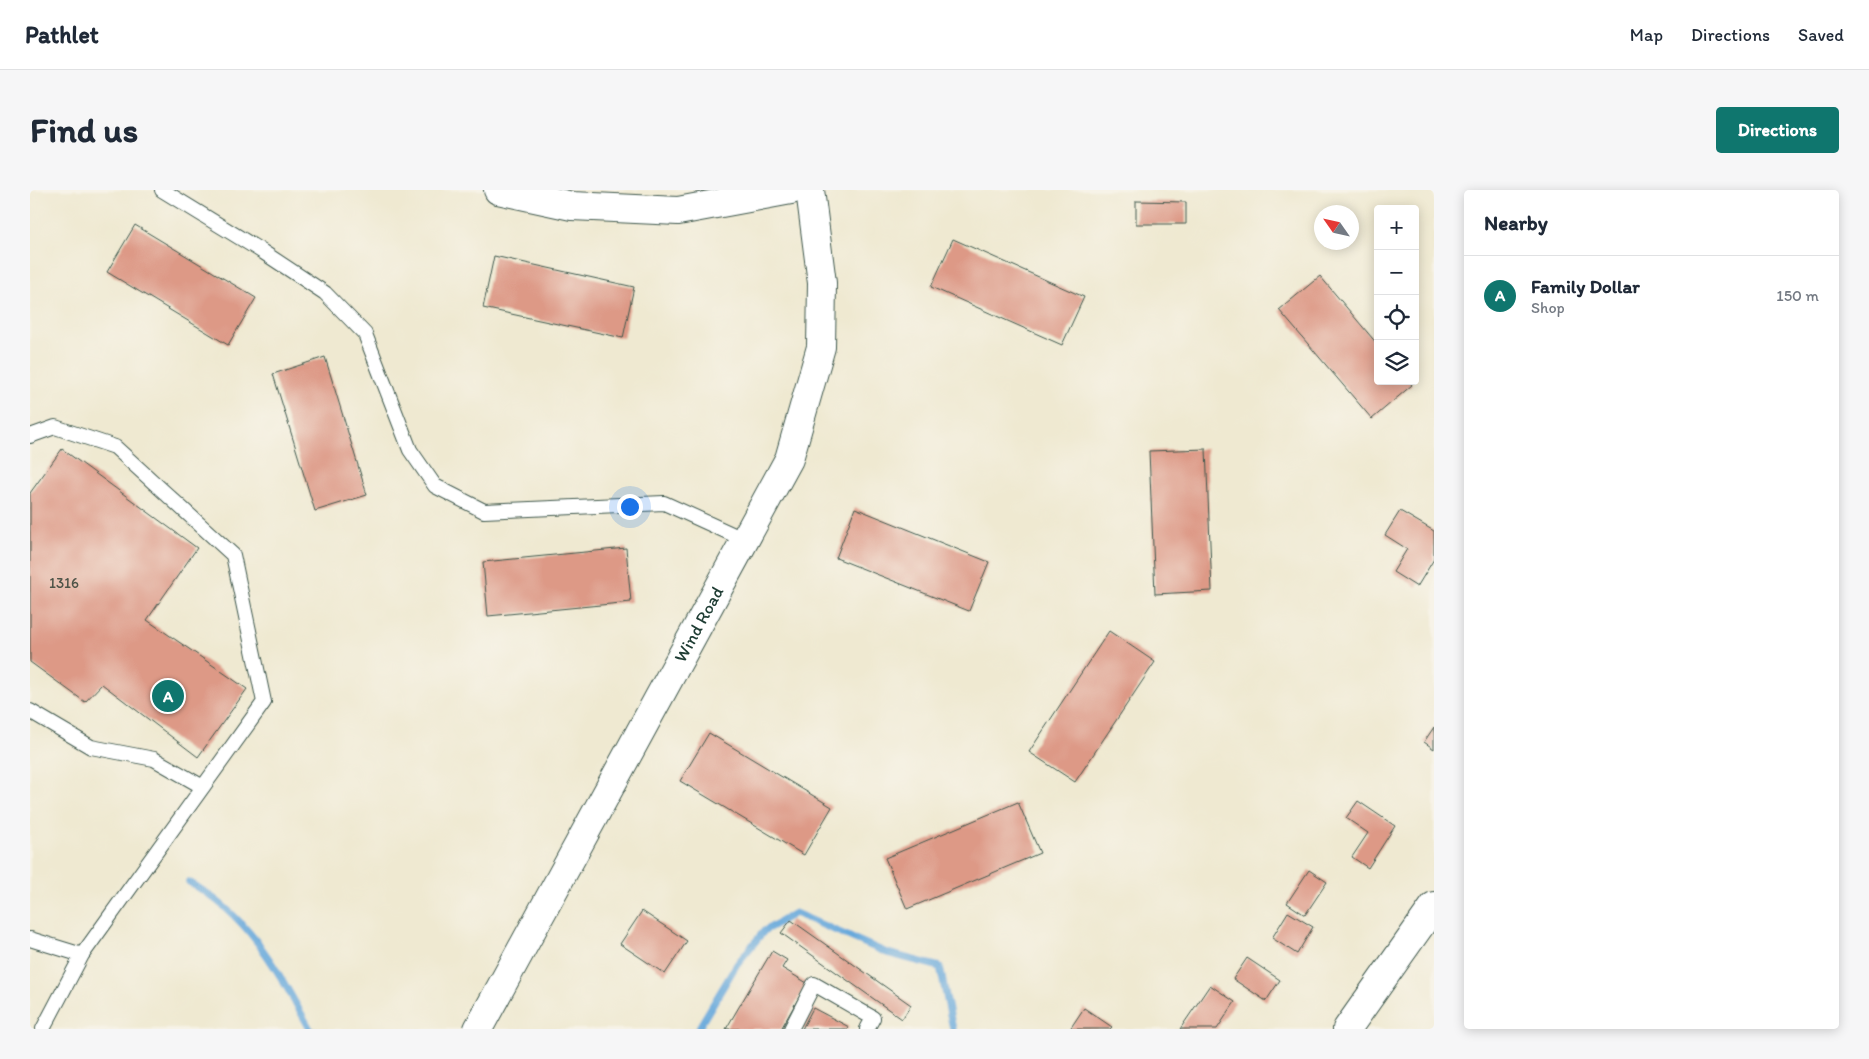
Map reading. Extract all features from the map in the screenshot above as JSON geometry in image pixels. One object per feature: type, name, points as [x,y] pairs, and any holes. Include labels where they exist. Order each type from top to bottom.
[{"type":"street","points":[[498,190],[572,206],[678,211],[791,190]]},
{"type":"street","name":"Wind Road","points":[[478,1029],[789,459],[821,347],[822,283],[810,190]]},
{"type":"street","points":[[1347,1029],[1434,906]]},
{"type":"lane","points":[[162,190],[263,252],[325,293],[364,334],[410,450],[435,486],[484,511],[664,503],[745,540]]},
{"type":"lane","points":[[30,436],[55,427],[114,447],[233,555],[264,702],[82,955],[43,1029]]},
{"type":"lane","points":[[30,711],[91,747],[154,759],[204,786]]},
{"type":"lane","points":[[30,939],[82,955]]},
{"type":"lane","points":[[791,1029],[814,984],[873,1018],[867,1029]]},
{"type":"building","points":[[1136,201],[1186,202],[1186,224],[1136,224]]},
{"type":"building","points":[[135,225],[256,298],[228,345],[107,272]]},
{"type":"building","points":[[953,239],[1084,297],[1062,345],[931,287]]},
{"type":"building","points":[[494,256],[634,287],[623,338],[483,308]]},
{"type":"building","points":[[1320,276],[1374,340],[1374,385],[1412,385],[1372,419],[1279,310]]},
{"type":"building","points":[[325,357],[367,495],[315,511],[273,374]]},
{"type":"building","points":[[62,449],[197,548],[147,620],[247,689],[198,757],[102,684],[85,702],[30,662],[30,493]]},
{"type":"building","points":[[1206,449],[1212,591],[1155,594],[1149,451]]},
{"type":"building","points":[[855,508],[989,562],[969,611],[836,558]]},
{"type":"building","points":[[1400,511],[1434,531],[1434,559],[1417,587],[1393,572],[1407,549],[1385,535]]},
{"type":"building","points":[[626,548],[631,602],[488,616],[483,562]]},
{"type":"building","points":[[1109,631],[1155,662],[1075,782],[1029,752]]},
{"type":"building","points":[[1434,727],[1434,749],[1424,742]]},
{"type":"building","points":[[709,733],[832,807],[804,855],[680,781]]},
{"type":"building","points":[[1358,801],[1395,826],[1368,868],[1352,857],[1368,833],[1346,818]]},
{"type":"building","points":[[1018,802],[1040,853],[907,909],[885,858]]},
{"type":"building","points":[[1309,870],[1327,882],[1305,915],[1287,903]]},
{"type":"building","points":[[642,911],[687,941],[665,974],[620,944]]},
{"type":"building","points":[[1288,912],[1313,927],[1297,954],[1272,938]]},
{"type":"building","points":[[791,920],[911,1005],[902,1019],[781,933]]},
{"type":"building","points":[[772,951],[787,960],[782,968],[807,983],[781,1029],[726,1029]]},
{"type":"building","points":[[1247,958],[1280,980],[1266,1001],[1233,979]]},
{"type":"building","points":[[1210,985],[1235,1002],[1217,1029],[1180,1029]]},
{"type":"building","points":[[813,1008],[849,1027],[848,1029],[802,1029]]},
{"type":"building","points":[[1084,1008],[1112,1027],[1110,1029],[1070,1029]]},
{"type":"waterway","points":[[189,882],[211,896],[246,928],[274,966],[310,1029]]},
{"type":"waterway","points":[[698,1029],[737,964],[764,931],[795,913],[887,953],[940,967],[953,1029]]},
{"type":"place","name":"Family Dollar","points":[[168,696]]}]
